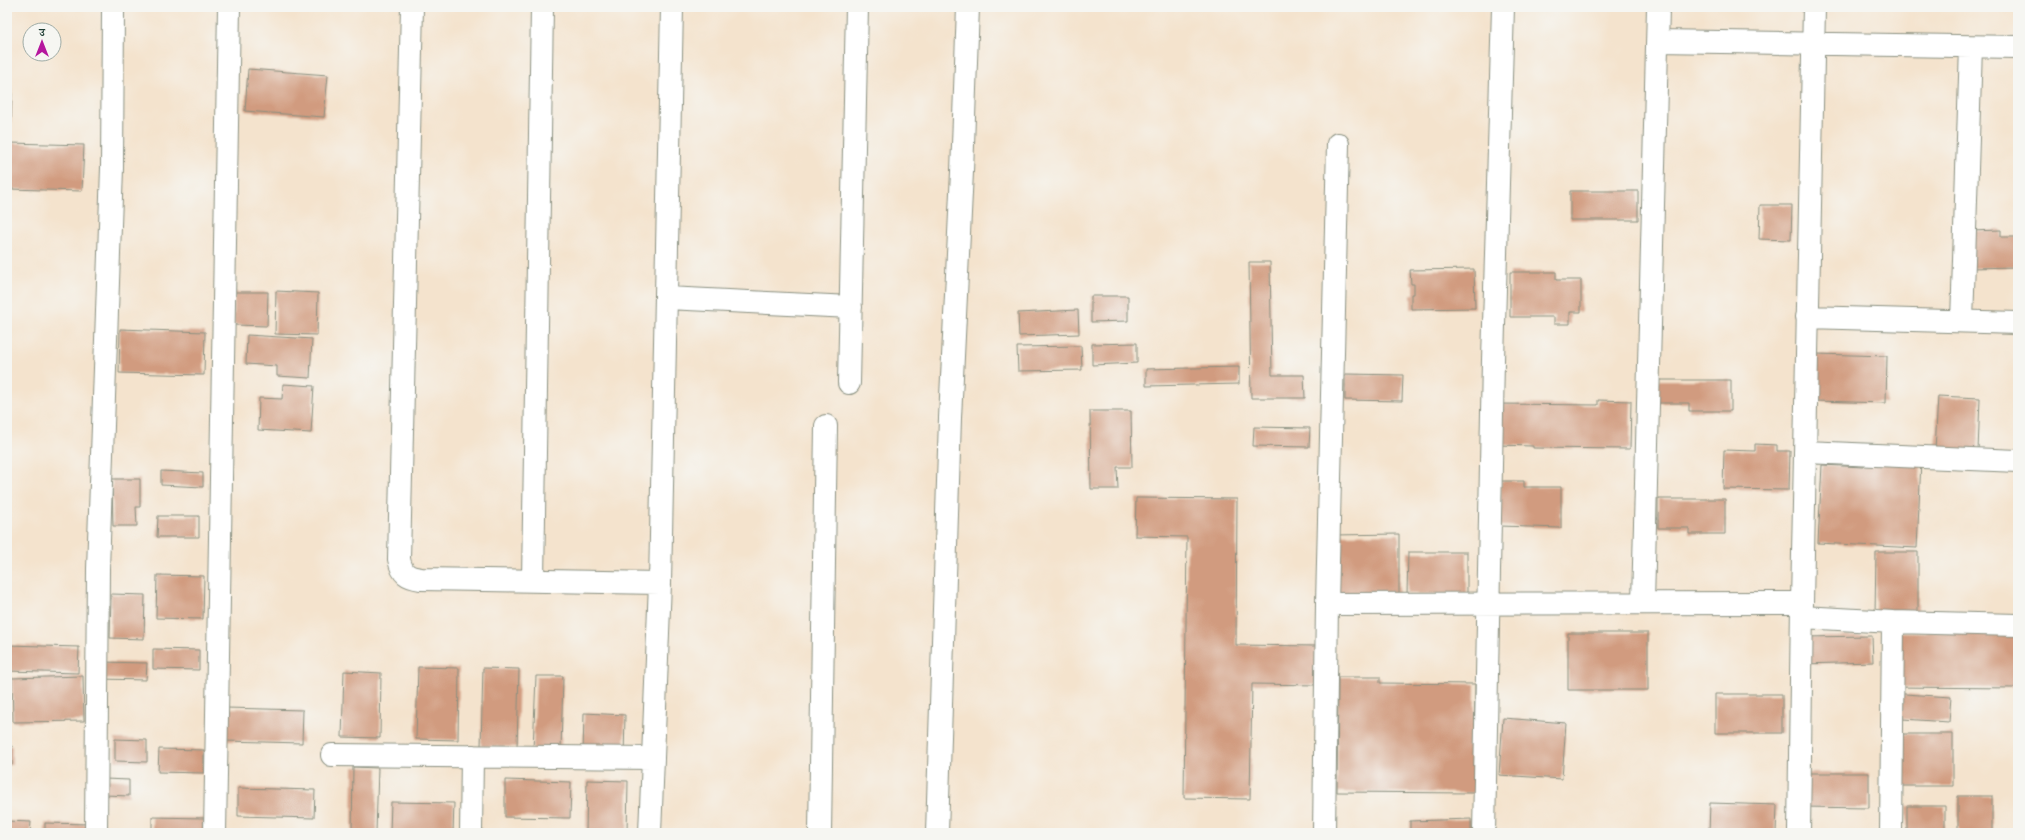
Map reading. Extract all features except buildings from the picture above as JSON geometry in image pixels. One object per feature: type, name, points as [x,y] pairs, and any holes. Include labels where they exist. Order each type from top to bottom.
[{"type":"street","points":[[96,833],[98,569],[112,176],[113,7]]},
{"type":"street","points":[[215,833],[229,7]]},
{"type":"street","points":[[412,7],[399,560],[402,571],[409,577],[421,579],[660,583]]},
{"type":"street","points":[[533,580],[542,7]]},
{"type":"street","points":[[650,833],[660,583],[672,7]]},
{"type":"street","points":[[850,383],[857,7]]},
{"type":"street","points":[[937,833],[949,426],[962,172],[968,7]]},
{"type":"street","points":[[1484,833],[1488,602],[1503,7]]},
{"type":"street","points":[[1643,603],[1658,7]]},
{"type":"street","points":[[1799,833],[1814,7]]},
{"type":"street","points":[[1658,41],[2018,47]]},
{"type":"street","points":[[1962,321],[1971,47]]},
{"type":"street","points":[[1324,833],[1327,604],[1338,144]]},
{"type":"street","points":[[667,298],[851,307]]},
{"type":"street","points":[[1808,317],[2018,323]]},
{"type":"street","points":[[820,833],[826,426]]},
{"type":"street","points":[[1805,452],[2018,461]]},
{"type":"street","points":[[1327,604],[1488,602],[1643,603],[1802,610],[1893,622],[2018,625]]},
{"type":"street","points":[[1891,833],[1893,622]]},
{"type":"street","points":[[332,755],[653,758]]},
{"type":"street","points":[[471,833],[472,756]]}]
